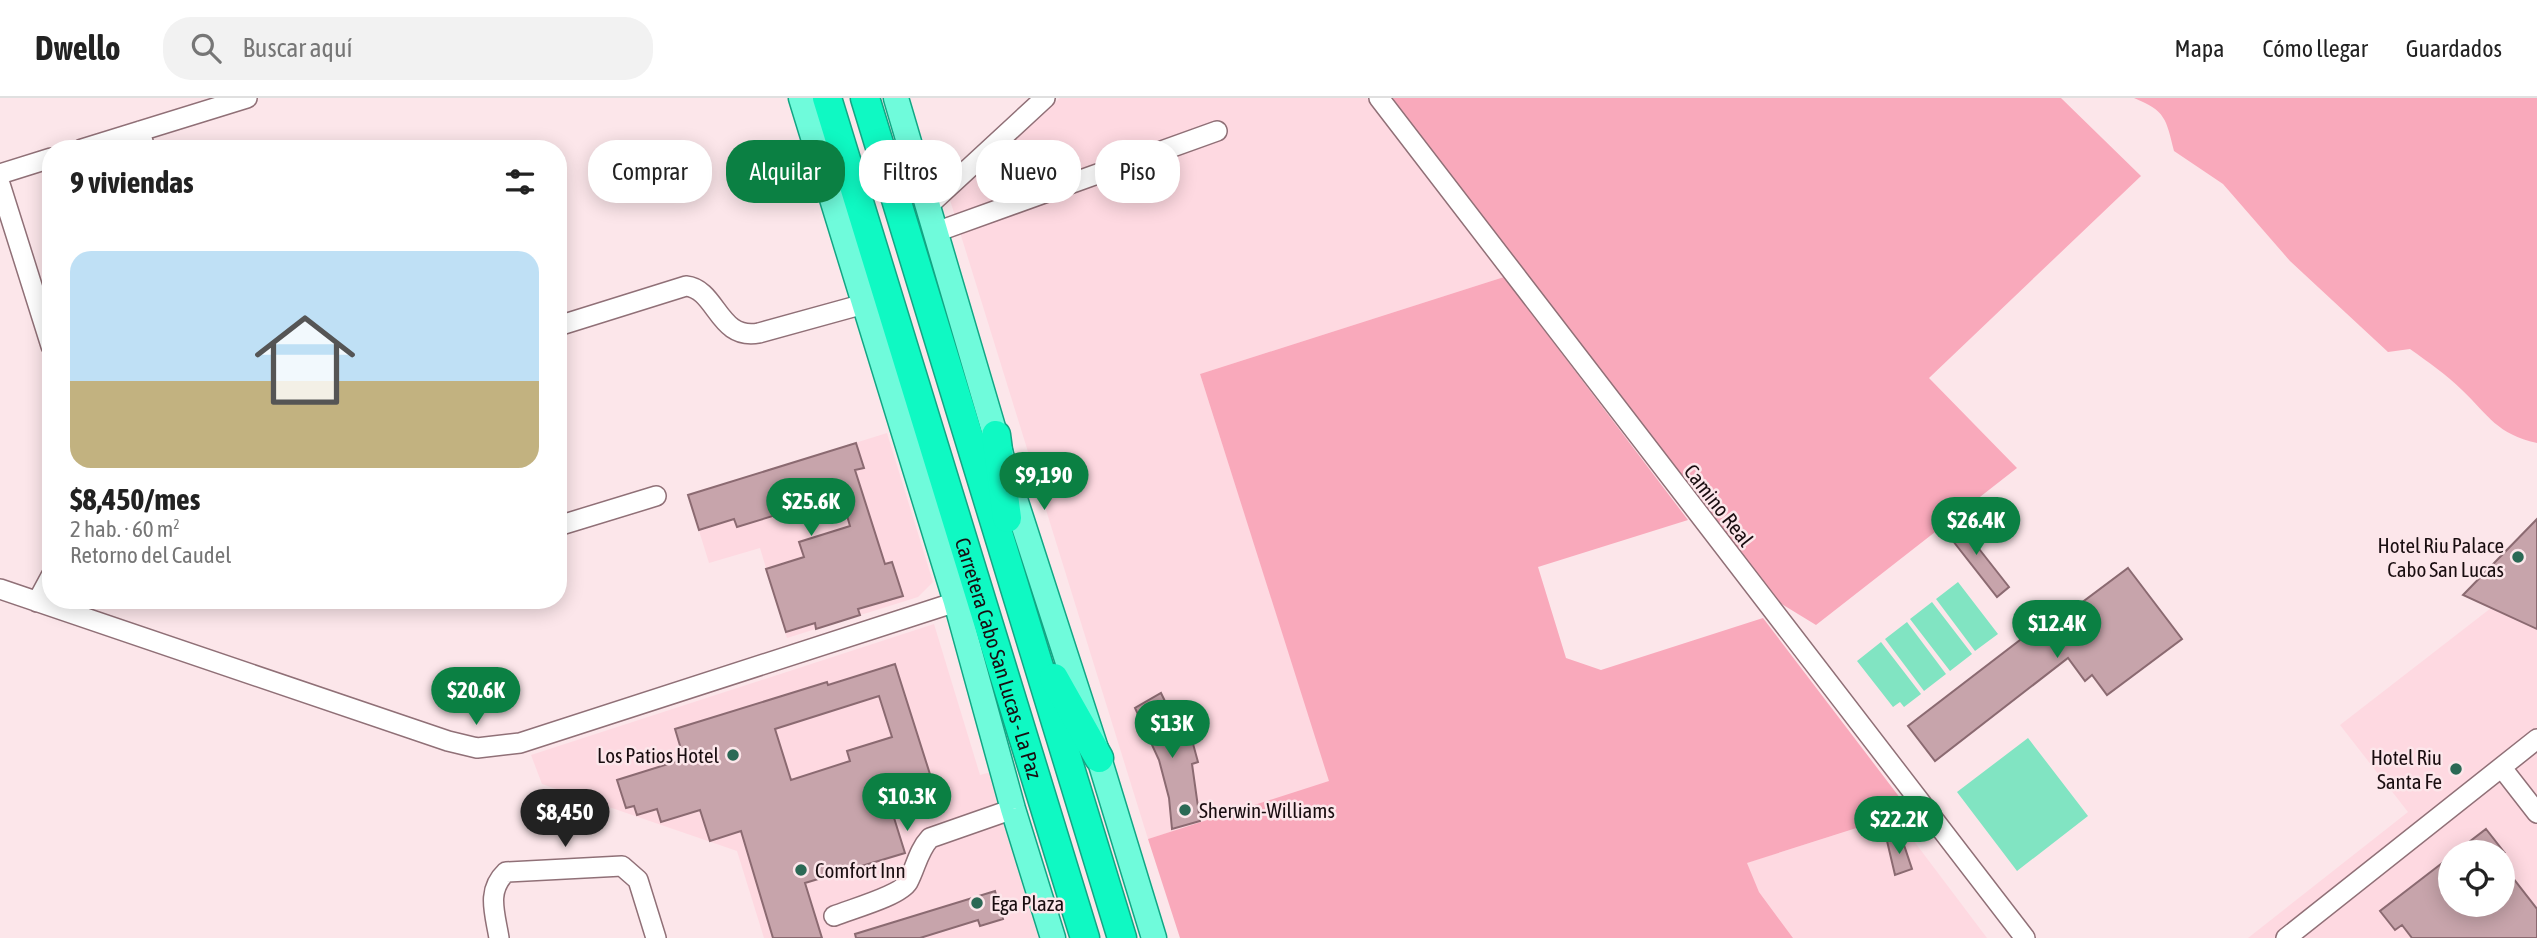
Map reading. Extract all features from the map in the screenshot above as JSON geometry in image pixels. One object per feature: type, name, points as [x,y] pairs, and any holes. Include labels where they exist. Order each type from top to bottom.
[{"type":"highway","name":"Carretera Cabo San Lucas - La Paz","points":[[827,98],[1085,938]]},
{"type":"highway","name":"Carretera Cabo San Lucas - La Paz","points":[[865,98],[1122,938]]},
{"type":"highway","points":[[996,435],[1016,594]]},
{"type":"highway","points":[[1027,630],[1099,758]]},
{"type":"main road","points":[[801,98],[956,602],[1013,809],[1053,938]]},
{"type":"main road","points":[[896,98],[996,435],[1154,938]]},
{"type":"street","points":[[143,140],[247,98]]},
{"type":"street","points":[[929,206],[1045,98]]},
{"type":"street","name":"Camino Real","points":[[1379,98],[2025,938]]},
{"type":"street","points":[[936,232],[1217,131]]},
{"type":"street","points":[[0,174],[42,161]]},
{"type":"street","points":[[0,184],[42,317]]},
{"type":"street","points":[[567,323],[686,286],[698,290],[732,328],[744,334],[759,333],[864,304]]},
{"type":"street","points":[[567,523],[656,496]]},
{"type":"street","points":[[0,589],[42,604]]},
{"type":"street","points":[[37,602],[42,593]]},
{"type":"street","points":[[58,609],[435,737],[477,748],[520,743],[956,602]]},
{"type":"street","points":[[2286,938],[2537,739]]},
{"type":"street","points":[[2502,768],[2537,813]]},
{"type":"street","points":[[834,916],[897,892],[907,885],[923,845],[930,838],[1013,809]]},
{"type":"street","points":[[499,938],[493,896],[495,882],[506,872],[622,866],[638,880],[656,938]]},
{"type":"shaded area","points":[[1060,98],[1367,98],[1504,277],[1200,374],[1330,782],[1148,839],[951,203],[962,203],[962,189],[976,176],[976,203],[1081,203],[1081,140],[1015,140]]},
{"type":"shaded area","points":[[1393,98],[2061,98],[2141,176],[1929,378],[2017,468],[1816,625],[1780,603],[1765,590],[1398,109]]},
{"type":"shaded area","points":[[2134,98],[2537,98],[2537,443],[2512,435],[2503,429],[2450,379],[2410,349],[2388,352],[2290,261],[2223,184],[2174,151],[2163,117],[2153,107]]},
{"type":"shaded area","points":[[1504,277],[1688,520],[1538,567],[1566,658],[1601,670],[1763,618],[1910,811],[1747,863],[1759,892],[1793,938],[1180,938],[1148,839],[1329,781],[1200,374]]},
{"type":"shaded area","points":[[887,433],[933,582],[918,597],[787,638],[760,548],[709,563],[688,495]]},
{"type":"shaded area","points":[[1958,582],[1998,634],[1975,651],[1936,599]]},
{"type":"shaded area","points":[[1932,602],[1972,654],[1950,671],[1910,619]]},
{"type":"shaded area","name":"Hotel Riu Santa Fe","points":[[2491,608],[2537,629],[2537,938],[2248,938],[2408,812],[2340,725]]},
{"type":"shaded area","points":[[1907,622],[1946,674],[1924,691],[1885,639]]},
{"type":"shaded area","points":[[934,624],[980,775],[991,772],[1042,938],[764,938],[737,851],[542,784],[531,755]]},
{"type":"shaded area","points":[[1881,642],[1921,694],[1904,707],[1900,702],[1893,707],[1857,661]]},
{"type":"shaded area","points":[[2028,738],[2088,816],[2017,871],[1957,792]]},
{"type":"shaded area","points":[[1895,816],[1987,938],[1793,938],[1759,892],[1746,863]]},
{"type":"building","points":[[856,443],[864,468],[855,470],[885,564],[892,562],[903,596],[858,609],[860,615],[816,629],[815,623],[786,632],[766,569],[804,557],[799,542],[850,526],[841,495],[737,527],[734,519],[699,530],[688,495]]},
{"type":"building","points":[[1954,517],[2009,587],[1997,597],[1942,527]]},
{"type":"building","name":"Hotel Riu Palace Cabo San Lucas","points":[[2537,519],[2537,629],[2463,595]]},
{"type":"building","points":[[2128,568],[2182,639],[2107,695],[2092,675],[2085,681],[2068,658],[1935,761],[1908,726],[2037,627],[2041,633]]},
{"type":"building","name":"Los Patios Hotel","points":[[895,664],[935,790],[890,805],[905,853],[805,883],[822,938],[773,938],[741,831],[710,841],[700,810],[661,822],[657,809],[637,815],[634,806],[626,808],[617,780],[684,759],[675,729],[827,682],[828,685]],"holes":[[[879,696],[892,737],[847,751],[850,761],[791,780],[775,729]]]},
{"type":"building","points":[[1161,693],[1185,743],[1192,740],[1198,762],[1192,764],[1200,821],[1172,829],[1169,798],[1159,760],[1135,708]]},
{"type":"building","points":[[2486,829],[2495,840],[2472,840]]},
{"type":"building","points":[[1901,836],[1912,869],[1895,875],[1887,841]]},
{"type":"building","points":[[2438,866],[2438,917],[2515,917],[2515,881],[2537,909],[2537,938],[2412,938],[2402,925],[2395,930],[2380,911]]},
{"type":"building","name":"Ega Plaza","points":[[995,891],[1003,919],[980,926],[978,920],[920,938],[856,938],[855,934]]},
{"type":"place","name":"Hotel Riu Palace Cabo San Lucas","points":[[2518,557]]},
{"type":"place","name":"Los Patios Hotel","points":[[733,755]]},
{"type":"place","name":"Hotel Riu Santa Fe","points":[[2456,769]]},
{"type":"place","name":"Sherwin-Williams","points":[[1185,810]]},
{"type":"place","name":"Comfort Inn","points":[[801,870]]},
{"type":"place","name":"Ega Plaza","points":[[977,903]]}]
